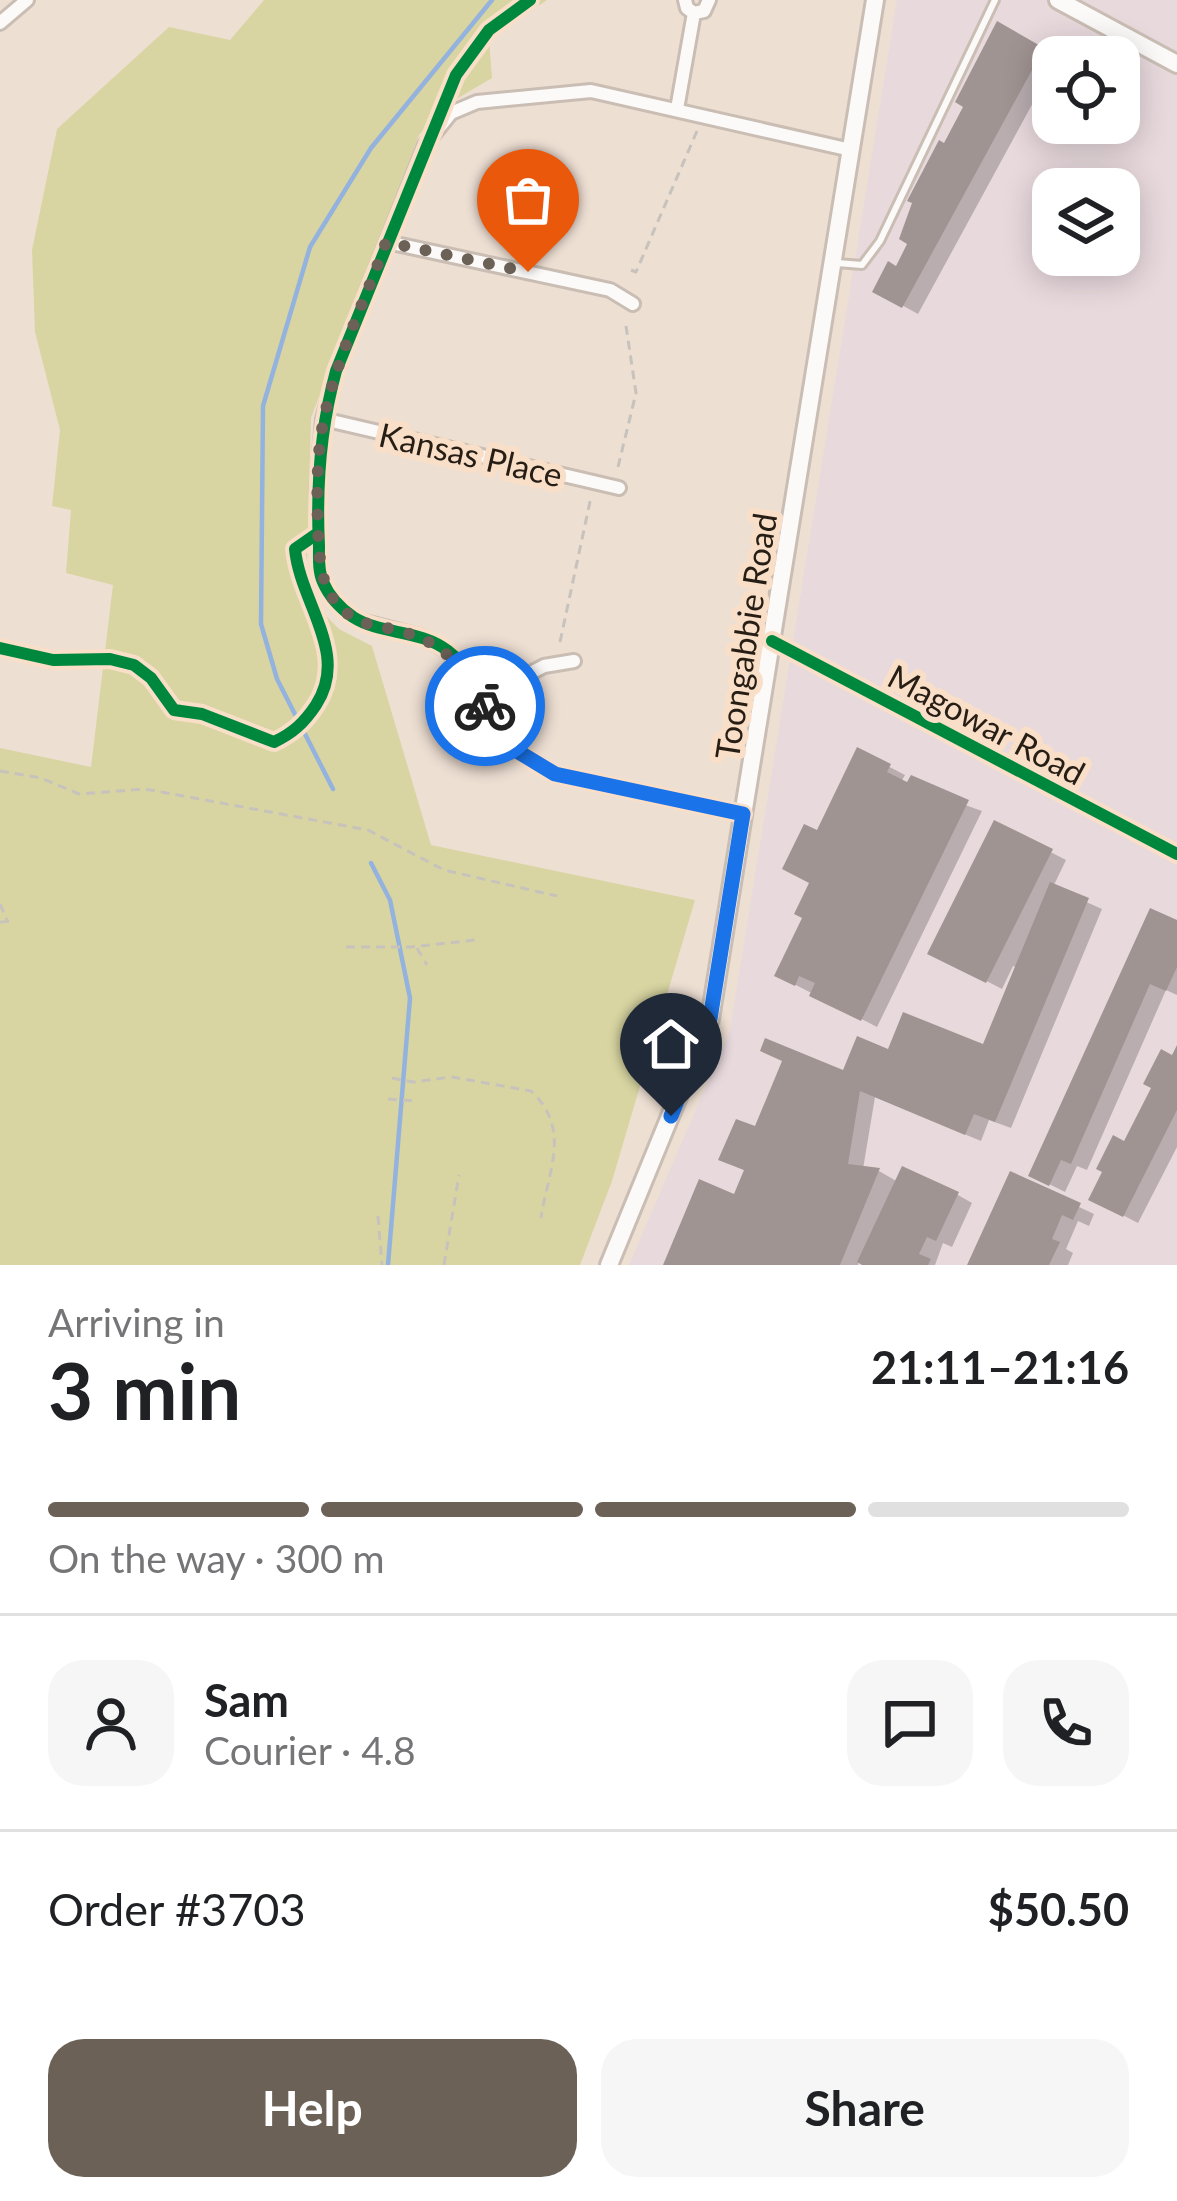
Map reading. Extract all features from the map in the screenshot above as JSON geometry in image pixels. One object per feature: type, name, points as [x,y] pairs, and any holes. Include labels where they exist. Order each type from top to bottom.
[{"type":"main road","name":"Toongabbie Road","points":[[610,1265],[710,1019],[875,0]]},
{"type":"main road","points":[[1058,0],[1177,64]]},
{"type":"street","points":[[0,23],[27,0]]},
{"type":"street","points":[[685,0],[694,13],[704,11],[709,0]]},
{"type":"street","points":[[676,109],[694,13]]},
{"type":"street","points":[[743,814],[555,774],[512,748],[464,669],[447,651],[423,637],[357,620],[337,604],[320,578],[317,490],[323,419],[336,371],[424,146],[451,113],[477,102],[591,91],[851,150]]},
{"type":"street","points":[[386,242],[610,290],[632,304]]},
{"type":"street","name":"Kansas Place","points":[[323,419],[619,488]]},
{"type":"street","name":"Magowar Road","points":[[772,641],[1177,854]]},
{"type":"street","points":[[0,648],[24,653]]},
{"type":"street","points":[[481,699],[544,666],[574,661]]},
{"type":"lane","points":[[833,262],[862,265],[880,241],[994,0]]},
{"type":"path","points":[[631,270],[636,272],[697,131]]},
{"type":"path","points":[[618,467],[636,393],[626,326]]},
{"type":"path","points":[[560,642],[592,491]]},
{"type":"path","points":[[0,771],[41,778],[85,795],[145,789],[368,830],[444,870],[557,896]]},
{"type":"path","points":[[0,904],[7,920]]},
{"type":"path","points":[[0,922],[14,921]]},
{"type":"path","points":[[346,947],[476,940]]},
{"type":"path","points":[[413,946],[427,965]]},
{"type":"path","points":[[392,1078],[413,1082],[465,1078],[531,1091],[539,1098],[558,1140],[541,1218]]},
{"type":"path","points":[[388,1099],[416,1101]]},
{"type":"path","points":[[444,1265],[459,1175]]},
{"type":"path","points":[[378,1216],[382,1265]]},
{"type":"shaded area","points":[[264,0],[547,0],[489,39],[492,78],[448,104],[419,135],[311,418],[307,563],[311,588],[326,616],[339,629],[372,646],[431,845],[695,900],[612,1181],[580,1265],[0,1265],[0,748],[91,767],[113,585],[66,573],[71,510],[52,506],[60,430],[35,332],[32,250],[57,129],[169,27],[230,40]]},
{"type":"shaded area","points":[[897,0],[1177,0],[1177,1265],[629,1265],[730,1030]]},
{"type":"building","points":[[997,21],[1032,41],[1032,70],[902,308],[872,292],[888,261],[896,266],[907,244],[899,239],[912,203],[907,201],[939,140],[944,143],[963,107],[955,102]]},
{"type":"building","points":[[857,747],[891,764],[887,772],[907,782],[911,775],[969,800],[861,1021],[809,996],[815,983],[799,976],[795,986],[774,976],[802,918],[794,914],[809,883],[782,869],[804,824],[817,830]]},
{"type":"building","points":[[994,820],[1053,849],[986,983],[927,954]]},
{"type":"building","points":[[1050,882],[1089,898],[995,1122],[974,1114],[965,1135],[860,1091],[848,1164],[880,1168],[840,1265],[663,1265],[699,1179],[734,1194],[744,1170],[718,1160],[736,1119],[755,1126],[782,1061],[760,1051],[765,1038],[843,1070],[857,1036],[888,1049],[903,1012],[983,1044]]},
{"type":"building","points":[[1150,908],[1177,920],[1177,967],[1166,991],[1150,984],[1071,1164],[1061,1160],[1049,1186],[1028,1176]]},
{"type":"building","points":[[1177,1045],[1177,1110],[1123,1217],[1088,1200],[1102,1172],[1096,1169],[1113,1135],[1124,1141],[1151,1088],[1143,1084],[1161,1049],[1172,1055]]},
{"type":"building","points":[[902,1166],[959,1192],[936,1241],[927,1237],[919,1254],[931,1259],[928,1265],[862,1265],[857,1262]]},
{"type":"building","points":[[1010,1171],[1081,1203],[1073,1220],[1062,1215],[1052,1239],[1060,1242],[1049,1265],[967,1265]]},
{"type":"waterway","points":[[333,789],[277,679],[261,624],[263,406],[310,247],[371,148],[492,0]]},
{"type":"waterway","points":[[371,863],[390,900],[410,998],[388,1265]]},
{"type":"cycle path","points":[[530,0],[489,30],[456,75],[336,371],[320,457],[321,578],[339,606],[353,617],[448,651],[464,666],[514,746],[555,774],[743,814]]},
{"type":"cycle path","points":[[0,648],[53,660],[110,659],[134,665],[151,678],[174,710],[202,714],[274,742],[302,722],[325,686],[326,647],[295,549],[318,533]]},
{"type":"cycle path","points":[[772,641],[1177,854]]},
{"type":"way so far","points":[[485,706],[464,669],[447,651],[423,637],[357,620],[337,604],[320,578],[317,490],[323,419],[336,371],[386,242],[528,272]]},
{"type":"route","points":[[485,706],[512,748],[555,774],[743,814],[710,1019],[671,1116]]}]
